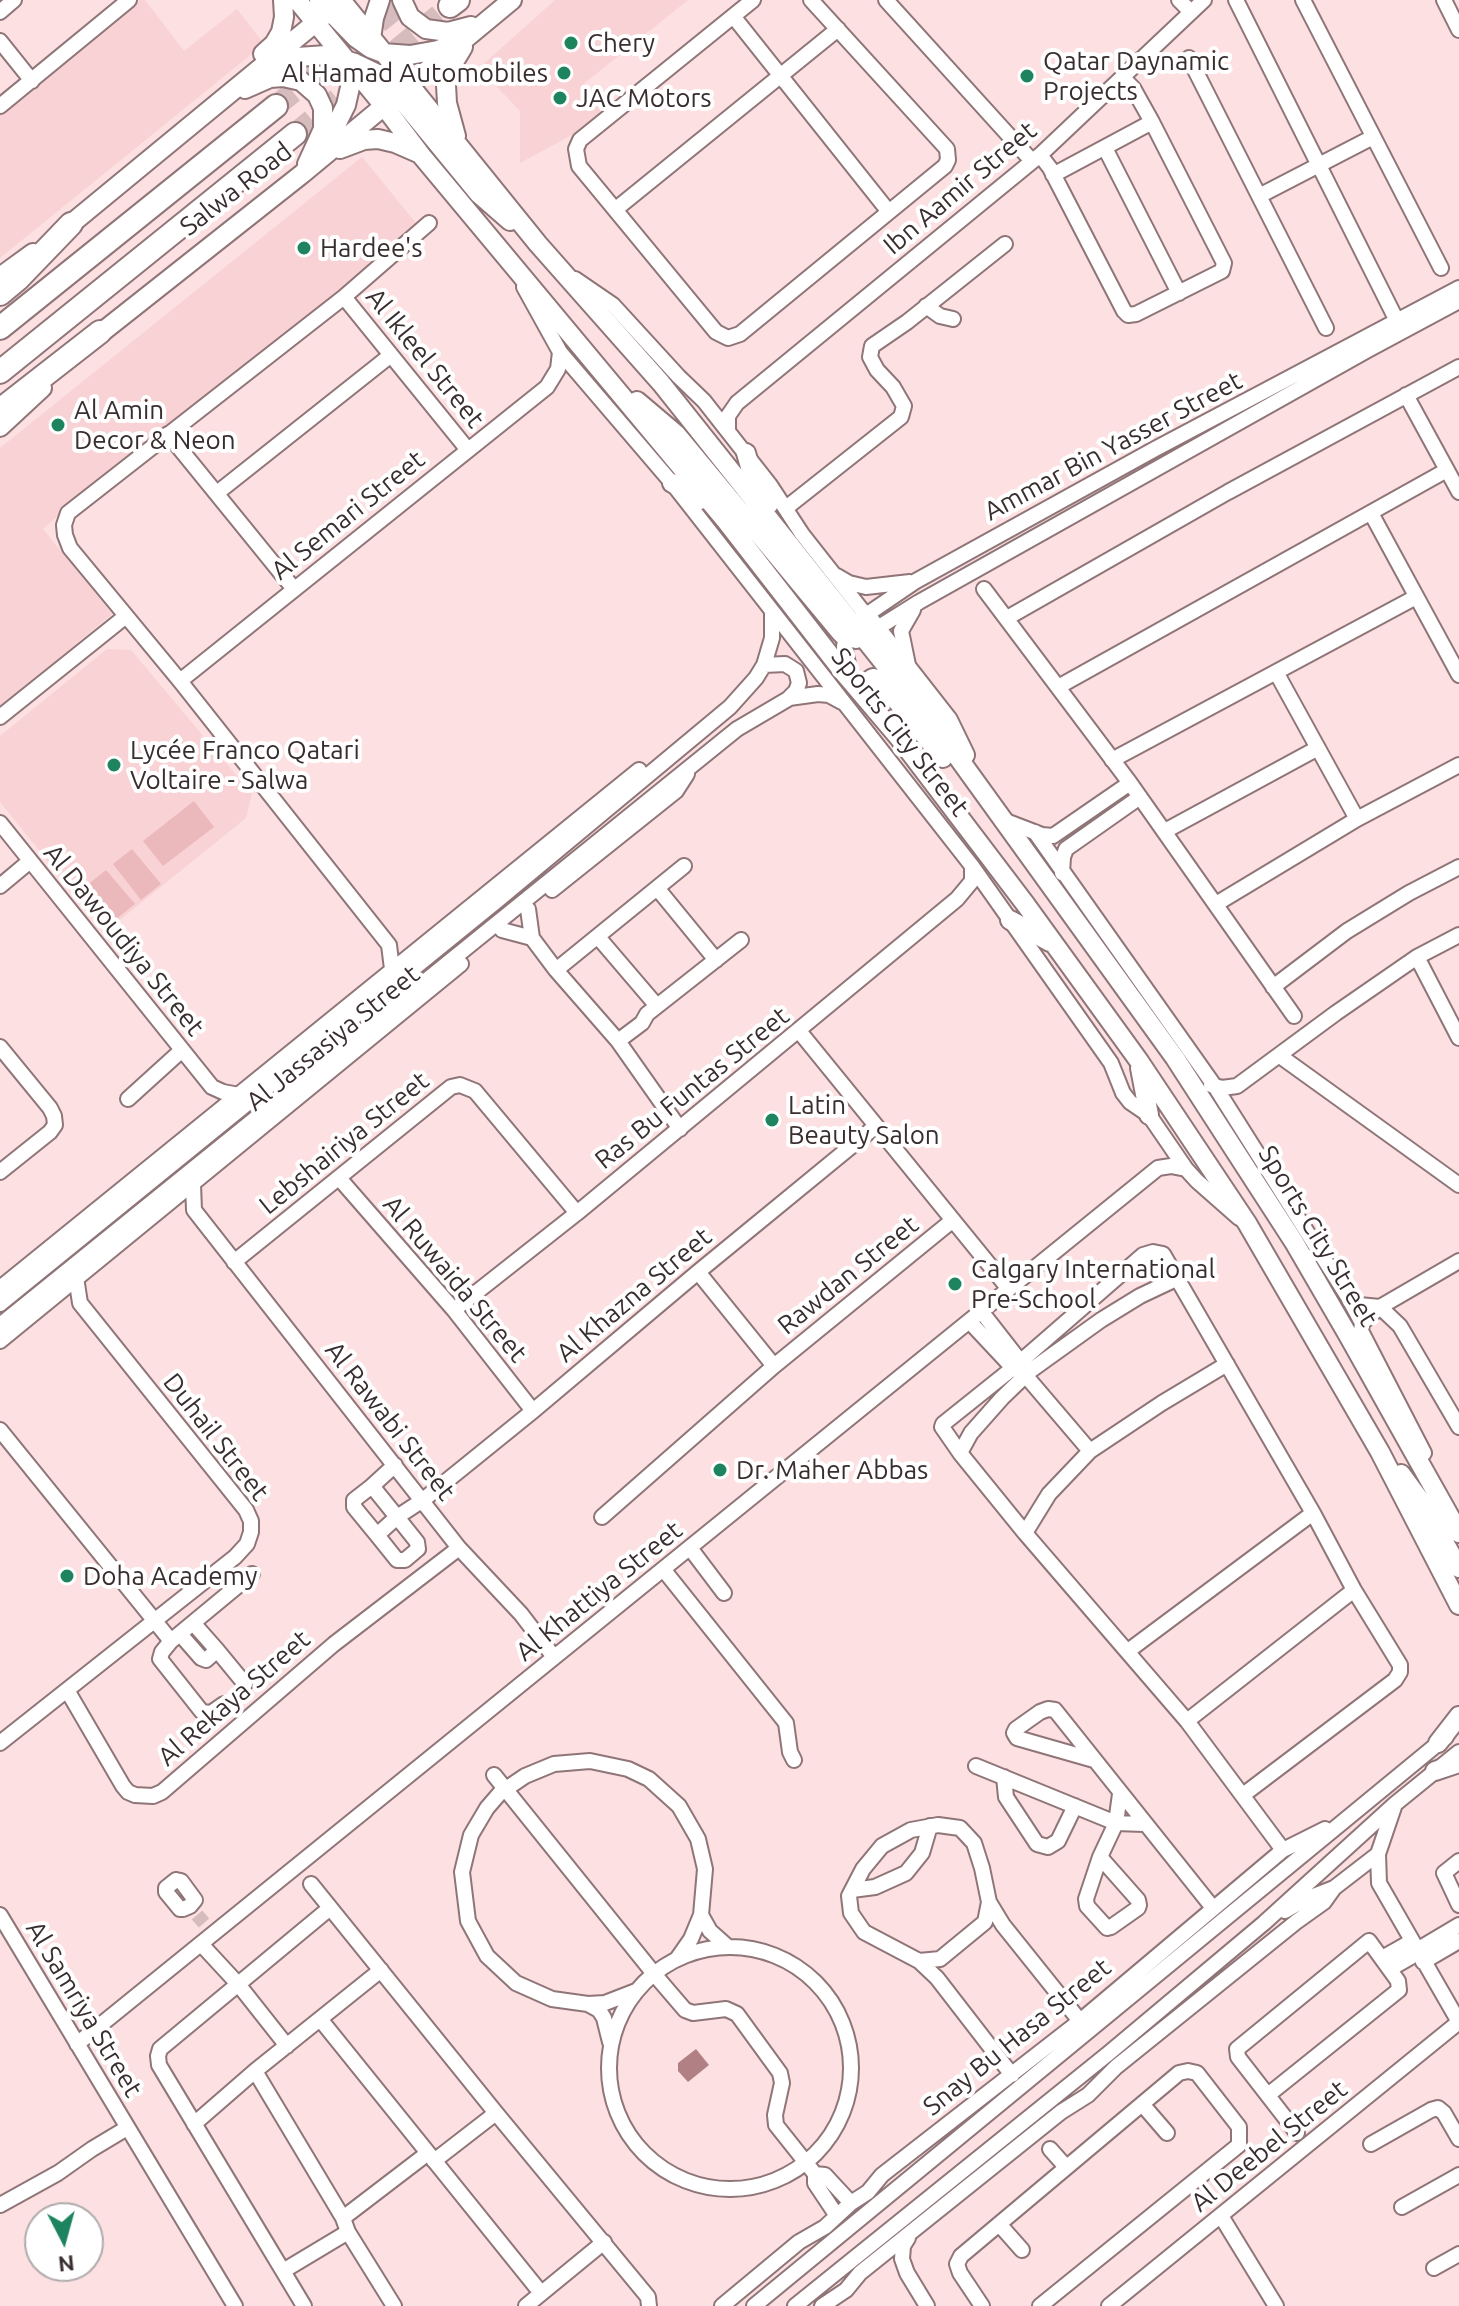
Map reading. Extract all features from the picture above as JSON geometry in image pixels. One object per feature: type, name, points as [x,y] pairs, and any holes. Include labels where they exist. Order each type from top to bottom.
[{"type":"highway","name":"Salwa Road","points":[[0,328],[276,106]]},
{"type":"highway","name":"Salwa Road","points":[[0,372],[295,134]]},
{"type":"highway","points":[[0,294],[71,224]]},
{"type":"highway","points":[[0,410],[100,332]]},
{"type":"main road","points":[[185,130],[196,109],[274,44],[283,22],[283,0]]},
{"type":"main road","points":[[297,0],[331,6]]},
{"type":"main road","points":[[309,168],[346,105],[357,66],[370,44],[380,0]]},
{"type":"main road","points":[[402,0],[414,22],[434,31],[459,30],[496,14]]},
{"type":"main road","name":"Salwa Road","points":[[0,427],[100,332],[309,168],[512,0]]},
{"type":"main road","points":[[0,277],[71,224],[331,6]]},
{"type":"main road","name":"Sports City Street","points":[[331,6],[370,44],[397,96],[421,155],[515,268],[595,378],[726,521],[900,739],[1139,1061],[1247,1223],[1380,1452],[1459,1605]]},
{"type":"main road","name":"Sports City Street","points":[[331,6],[357,66],[459,146],[538,244],[661,383],[860,628],[937,729],[1175,1058],[1294,1242],[1459,1533]]},
{"type":"main road","points":[[370,44],[407,55],[425,53],[468,37]]},
{"type":"main road","points":[[459,146],[446,91],[449,72],[468,37]]},
{"type":"main road","points":[[257,71],[304,56],[327,55],[357,66]]},
{"type":"main road","points":[[214,106],[270,78],[290,78],[306,84],[320,99],[324,122],[309,168]]},
{"type":"main road","points":[[397,96],[479,194],[538,244]]},
{"type":"main road","points":[[309,168],[338,149],[369,139],[389,141],[421,155]]},
{"type":"main road","points":[[595,378],[676,434],[860,628],[910,673],[952,726],[974,781]]},
{"type":"main road","points":[[746,453],[752,474],[794,549]]},
{"type":"main road","points":[[672,483],[688,491],[726,521]]},
{"type":"main road","points":[[868,701],[865,690],[867,682],[873,678],[880,680],[943,757],[989,800]]},
{"type":"main road","points":[[1010,920],[1054,944]]},
{"type":"main road","points":[[1139,1061],[1149,1115]]},
{"type":"main road","points":[[1380,1452],[1413,1488],[1459,1568]]},
{"type":"main road","points":[[1438,1743],[1459,1716]]},
{"type":"main road","points":[[1435,1771],[1459,1763]]},
{"type":"street","points":[[0,12],[14,0]]},
{"type":"street","points":[[0,106],[129,0]]},
{"type":"street","points":[[753,0],[580,140],[576,149],[579,166],[716,332],[728,338],[740,334],[945,166],[949,154],[811,0]]},
{"type":"street","points":[[886,0],[1053,175],[1125,313],[1134,315],[1219,273],[1224,269],[1224,263],[1152,122],[1133,88],[1122,77]]},
{"type":"street","points":[[1179,0],[1191,12]]},
{"type":"street","name":"Ibn Aamir Street","points":[[737,403],[1036,158],[1204,0]]},
{"type":"street","points":[[1236,0],[1397,321]]},
{"type":"street","points":[[1303,0],[1441,268]]},
{"type":"street","points":[[1444,0],[1459,30]]},
{"type":"street","points":[[733,16],[889,212]]},
{"type":"street","points":[[616,209],[838,29]]},
{"type":"street","points":[[0,41],[32,81]]},
{"type":"street","points":[[1189,58],[1326,328]]},
{"type":"street","points":[[1053,175],[1152,122]]},
{"type":"street","points":[[1259,196],[1373,137]]},
{"type":"street","points":[[1105,148],[1179,293]]},
{"type":"street","points":[[392,969],[389,945],[180,681],[70,548],[64,525],[68,513],[344,297],[429,223]]},
{"type":"street","points":[[786,508],[901,417],[904,406],[870,357],[872,346],[1005,244]]},
{"type":"street","name":"Sports City Street","points":[[558,267],[613,305],[704,401],[746,453],[833,574],[860,628]]},
{"type":"street","name":"Sports City Street","points":[[515,268],[560,352],[595,378],[672,483],[972,866],[1111,1063],[1123,1093],[1149,1115],[1186,1169],[1220,1203],[1247,1223]]},
{"type":"street","name":"Ammar Bin Yasser Street","points":[[860,628],[916,581],[1155,449],[1459,288]]},
{"type":"street","name":"Al Ikleel Street","points":[[344,297],[468,450]]},
{"type":"street","name":"Ammar Bin Yasser Street","points":[[860,628],[919,602],[1459,301]]},
{"type":"street","points":[[926,306],[940,316],[953,319]]},
{"type":"street","points":[[1368,350],[1404,339],[1459,311]]},
{"type":"street","points":[[547,387],[558,369],[560,352]]},
{"type":"street","points":[[217,493],[391,355]]},
{"type":"street","points":[[1007,618],[1228,492],[1459,367]]},
{"type":"street","points":[[547,387],[570,380],[595,378]]},
{"type":"street","name":"Al Semari Street","points":[[180,681],[547,387]]},
{"type":"street","points":[[1406,395],[1459,492]]},
{"type":"street","points":[[704,401],[718,406],[737,403]]},
{"type":"street","points":[[728,430],[728,416],[737,403]]},
{"type":"street","points":[[168,434],[294,589]]},
{"type":"street","points":[[1058,687],[1447,470]]},
{"type":"street","points":[[1371,513],[1459,675]]},
{"type":"street","points":[[833,574],[849,583],[866,587],[916,581]]},
{"type":"street","points":[[984,589],[1165,831],[1294,1016]]},
{"type":"street","points":[[1112,760],[1416,597]]},
{"type":"street","points":[[910,673],[901,631],[919,602]]},
{"type":"street","points":[[772,611],[772,638],[764,665],[785,664],[796,671],[799,683],[788,699]]},
{"type":"street","points":[[0,717],[126,616]]},
{"type":"street","points":[[854,684],[846,660],[860,628]]},
{"type":"street","name":"Al Jassasiya Street","points":[[0,1288],[452,937],[730,707],[764,665]]},
{"type":"street","points":[[1276,672],[1357,819]]},
{"type":"street","points":[[788,699],[809,694],[829,695],[848,706]]},
{"type":"street","name":"Al Jassasiya Street","points":[[1,1325],[690,766],[737,729],[788,699]]},
{"type":"street","name":"Al Jassasiya Street","points":[[0,1303],[194,1138],[216,1112],[666,748],[690,741]]},
{"type":"street","points":[[1165,831],[1318,748]]},
{"type":"street","points":[[1216,904],[1357,819],[1459,765]]},
{"type":"street","name":"Al Jassasiya Street","points":[[0,1341],[676,791],[685,780],[690,766]]},
{"type":"street","points":[[1035,832],[1049,836],[1058,834],[1130,783]]},
{"type":"street","points":[[1062,873],[1066,849],[1140,797]]},
{"type":"street","name":"Sports City Street","points":[[1003,820],[1035,832],[1216,1088],[1348,1297],[1362,1323],[1364,1341],[1426,1457],[1435,1488]]},
{"type":"street","name":"Al Dawoudiya Street","points":[[0,823],[212,1087],[216,1112]]},
{"type":"street","points":[[0,886],[30,861]]},
{"type":"street","points":[[556,970],[684,866]]},
{"type":"street","name":"Ras Bu Funtas Street","points":[[454,1310],[680,1129],[957,899],[972,881],[972,866]]},
{"type":"street","points":[[1273,987],[1347,931],[1459,867]]},
{"type":"street","points":[[657,888],[716,960]]},
{"type":"street","points":[[957,899],[979,892],[994,897]]},
{"type":"street","points":[[528,909],[532,938],[615,1037],[680,1129]]},
{"type":"street","points":[[502,930],[532,938]]},
{"type":"street","points":[[1175,1058],[1216,1088],[1237,1086],[1417,957],[1459,935]]},
{"type":"street","points":[[434,936],[452,937]]},
{"type":"street","points":[[598,937],[652,1010]]},
{"type":"street","points":[[615,1037],[642,1023],[652,1010],[741,940]]},
{"type":"street","points":[[466,947],[488,942]]},
{"type":"street","points":[[389,945],[414,952]]},
{"type":"street","points":[[1417,957],[1459,1038]]},
{"type":"street","points":[[365,1007],[367,990]]},
{"type":"street","points":[[799,1031],[1009,1289]]},
{"type":"street","points":[[0,1047],[50,1108],[55,1125],[0,1172]]},
{"type":"street","points":[[128,1099],[182,1050]]},
{"type":"street","points":[[1280,1056],[1459,1185]]},
{"type":"street","name":"Lebshairiya Street","points":[[234,1262],[451,1087],[460,1085],[475,1091],[577,1213]]},
{"type":"street","points":[[1235,1119],[1231,1102],[1237,1086]]},
{"type":"street","points":[[212,1087],[239,1095]]},
{"type":"street","name":"Al Khazna Street","points":[[377,1535],[533,1411],[876,1126]]},
{"type":"street","points":[[1150,1175],[1162,1152],[1162,1133]]},
{"type":"street","points":[[208,1172],[212,1153]]},
{"type":"street","name":"Al Khattiya Street","points":[[77,2044],[201,1944],[201,1919],[554,1657],[1150,1175],[1164,1166],[1186,1169]]},
{"type":"street","name":"Al Ruwaida Street","points":[[339,1178],[454,1310],[533,1411]]},
{"type":"street","points":[[132,1217],[180,1206],[194,1210],[193,1184]]},
{"type":"street","name":"Al Rawabi Street","points":[[194,1210],[459,1548],[521,1614],[554,1657]]},
{"type":"street","name":"Rawdan Street","points":[[602,1517],[774,1366],[953,1220]]},
{"type":"street","points":[[960,1453],[971,1433],[1002,1398],[1020,1368],[1090,1300],[1143,1255],[1153,1252],[1163,1254],[1397,1660],[1400,1672],[1395,1680],[1243,1795]]},
{"type":"street","points":[[1362,1323],[1380,1307],[1459,1261]]},
{"type":"street","name":"Rawdan Street","points":[[698,1272],[774,1366]]},
{"type":"street","name":"Duhail Street","points":[[0,1743],[235,1557],[247,1544],[251,1532],[251,1521],[246,1510],[80,1303],[76,1277]]},
{"type":"street","points":[[1176,1279],[1140,1296],[1020,1368],[943,1424],[943,1430],[1025,1533],[1187,1721],[1283,1850]]},
{"type":"street","points":[[1400,1326],[1401,1294]]},
{"type":"street","points":[[53,1297],[80,1303]]},
{"type":"street","points":[[1348,1297],[1359,1305],[1380,1307],[1400,1326],[1457,1418]]},
{"type":"street","points":[[1090,1300],[1101,1320]]},
{"type":"street","points":[[981,1311],[1020,1368],[1090,1451]]},
{"type":"street","points":[[969,1321],[1020,1368]]},
{"type":"street","points":[[1025,1533],[1049,1494],[1090,1451],[1227,1364]]},
{"type":"street","points":[[0,1430],[153,1620],[203,1660],[217,1650]]},
{"type":"street","points":[[372,1486],[417,1542],[418,1549],[405,1560],[397,1560],[354,1507],[354,1500],[395,1465]]},
{"type":"street","points":[[1128,1651],[1313,1513]]},
{"type":"street","name":"Al Rekaya Street","points":[[67,1690],[128,1792],[144,1797],[153,1796],[162,1792],[334,1644],[459,1548]]},
{"type":"street","points":[[690,1548],[724,1593]]},
{"type":"street","points":[[663,1569],[786,1723],[794,1760]]},
{"type":"street","points":[[224,1704],[211,1713],[202,1712],[160,1659],[162,1652],[176,1638],[252,1574]]},
{"type":"street","points":[[1187,1721],[1354,1590]]},
{"type":"street","points":[[194,1624],[245,1684]]},
{"type":"street","points":[[1094,1760],[1017,1738],[1014,1733],[1040,1712],[1055,1710],[1213,1908]]},
{"type":"street","name":"Snay Bu Hasa Street","points":[[754,2306],[1459,1727]]},
{"type":"street","points":[[800,2302],[1109,2053],[1264,1923],[1395,1804],[1459,1752]]},
{"type":"street","points":[[636,1991],[620,2019],[611,2046],[609,2076],[614,2104],[626,2131],[645,2154],[668,2172],[695,2184],[724,2189],[753,2187],[810,2168],[842,2117],[850,2089],[852,2060],[846,2031],[834,2005],[815,1982],[792,1964],[765,1952],[728,1947],[677,1959],[636,1991],[605,2003],[552,1999],[516,1983],[487,1956],[468,1921],[462,1872],[471,1835],[487,1808],[525,1776],[554,1764],[590,1761],[628,1769],[649,1779],[679,1806],[698,1839],[705,1869],[701,1915],[691,1939],[677,1959]]},
{"type":"street","points":[[976,1766],[1116,1823],[1144,1824]]},
{"type":"street","points":[[494,1775],[685,2010],[693,2013],[726,2009],[737,2014],[780,2073],[782,2083],[775,2115],[776,2125],[810,2168],[815,2183],[837,2216]]},
{"type":"street","points":[[1004,1777],[1006,1797],[1037,1844],[1048,1847],[1058,1841],[1075,1806]]},
{"type":"street","points":[[1100,1857],[1139,1905],[1107,1928],[1087,1906],[1086,1899],[1100,1857],[1116,1823],[1120,1794]]},
{"type":"street","points":[[1395,1804],[1378,1854],[1379,1883],[1459,2022]]},
{"type":"street","name":"Snay Bu Hasa Street","points":[[722,2306],[799,2242],[825,2227],[868,2192],[882,2175],[1080,2021],[1283,1850],[1350,1817]]},
{"type":"street","points":[[1012,2075],[937,1978],[919,1961],[864,1932],[851,1913],[849,1896],[863,1869],[882,1846],[911,1830],[938,1825],[960,1828],[974,1843],[989,1902],[1003,1925],[1080,2021]]},
{"type":"street","points":[[852,1890],[875,1887],[906,1873],[922,1853],[930,1826]]},
{"type":"street","points":[[1061,2112],[1081,2101],[1128,2058],[1324,1902],[1347,1876],[1378,1854]]},
{"type":"street","points":[[1459,1861],[1444,1873],[1459,1905]]},
{"type":"street","points":[[1347,1876],[1359,1875],[1379,1883]]},
{"type":"street","points":[[311,1884],[604,2242],[648,2297],[649,2306]]},
{"type":"street","points":[[1264,1923],[1306,1899],[1334,1888]]},
{"type":"street","points":[[919,1961],[940,1959],[985,1922],[989,1902]]},
{"type":"street","points":[[304,2306],[159,2065],[158,2056],[160,2049],[330,1908]]},
{"type":"street","name":"Al Samriya Street","points":[[0,1915],[235,2306]]},
{"type":"street","points":[[701,1915],[710,1931],[728,1947]]},
{"type":"street","points":[[985,1922],[1003,1925]]},
{"type":"street","points":[[1386,1964],[1417,1951],[1459,1925]]},
{"type":"street","points":[[1297,2133],[1238,2057],[1237,2049],[1383,1932]]},
{"type":"street","points":[[1268,2095],[1397,1993],[1400,1986],[1369,1941]]},
{"type":"street","points":[[1417,1951],[1459,1941]]},
{"type":"street","points":[[201,1944],[238,1984],[287,2046]]},
{"type":"street","points":[[937,1978],[940,1959]]},
{"type":"street","points":[[194,2124],[381,1970]]},
{"type":"street","points":[[588,2004],[599,2010],[604,2018],[611,2046]]},
{"type":"street","points":[[320,2019],[541,2293]]},
{"type":"street","name":"Al Deebel Street","points":[[1109,2306],[1459,2022]]},
{"type":"street","points":[[800,2302],[860,2273],[1036,2133],[1061,2112],[1109,2053]]},
{"type":"street","points":[[255,2071],[394,2306]]},
{"type":"street","points":[[982,2306],[960,2273],[957,2264],[961,2256],[1179,2073],[1197,2073],[1239,2127],[1239,2145],[1040,2306]]},
{"type":"street","points":[[1142,2104],[1167,2133]]},
{"type":"street","points":[[1371,2144],[1438,2108],[1459,2139]]},
{"type":"street","points":[[283,2271],[431,2157],[496,2113]]},
{"type":"street","name":"Al Samriya Street","points":[[0,2205],[58,2173],[127,2128]]},
{"type":"street","points":[[1036,2133],[1066,2167]]},
{"type":"street","points":[[868,2192],[930,2163]]},
{"type":"street","points":[[810,2168],[825,2175],[851,2203]]},
{"type":"street","points":[[1402,2207],[1459,2175]]},
{"type":"street","points":[[1221,2216],[1276,2306]]},
{"type":"street","points":[[999,2224],[1022,2250]]},
{"type":"street","points":[[793,2274],[825,2227]]},
{"type":"street","points":[[913,2232],[902,2253],[907,2273],[927,2306]]},
{"type":"street","points":[[526,2306],[604,2242]]},
{"type":"street","points":[[1434,2268],[1459,2254]]},
{"type":"street","points":[[875,2262],[893,2264],[907,2273]]},
{"type":"street","points":[[822,2306],[846,2290],[860,2273]]},
{"type":"shaded area","points":[[140,0],[145,0],[184,51],[237,9],[264,44],[0,258],[0,114]]},
{"type":"shaded area","points":[[555,0],[688,0],[581,86],[605,117],[520,163],[520,111],[479,68]]},
{"type":"shaded area","points":[[362,157],[420,228],[43,529],[112,614],[0,707],[0,448]]},
{"type":"shaded area","name":"Lycée Franco Qatari Voltaire - Salwa","points":[[107,649],[131,650],[252,794],[246,818],[116,923],[95,919],[0,802],[0,736]]},
{"type":"shaded area","points":[[194,801],[214,827],[163,866],[143,841]]},
{"type":"shaded area","points":[[132,849],[161,884],[141,900],[113,864]]},
{"type":"shaded area","points":[[106,870],[135,904],[115,920],[86,886]]},
{"type":"shaded area","points":[[696,2049],[709,2065],[688,2082],[678,2071],[678,2063]]},
{"type":"tunnel","points":[[276,106],[406,0]]},
{"type":"tunnel","points":[[295,134],[450,6]]},
{"type":"tunnel","points":[[197,1915],[204,1923]]},
{"type":"place","name":"Chery","points":[[571,43]]},
{"type":"place","name":"Al Hamad Automobiles","points":[[564,73]]},
{"type":"place","name":"Qatar Daynamic Projects","points":[[1027,76]]},
{"type":"place","name":"JAC Motors","points":[[560,98]]},
{"type":"place","name":"Hardee's","points":[[304,248]]},
{"type":"place","name":"Al Amin Decor & Neon","points":[[58,425]]},
{"type":"place","name":"Lycée Franco Qatari Voltaire - Salwa","points":[[114,765]]},
{"type":"place","name":"Latin Beauty Salon","points":[[772,1120]]},
{"type":"place","name":"Calgary International Pre-School","points":[[955,1284]]},
{"type":"place","name":"Dr. Maher Abbas","points":[[720,1470]]},
{"type":"place","name":"Doha Academy","points":[[67,1576]]}]
